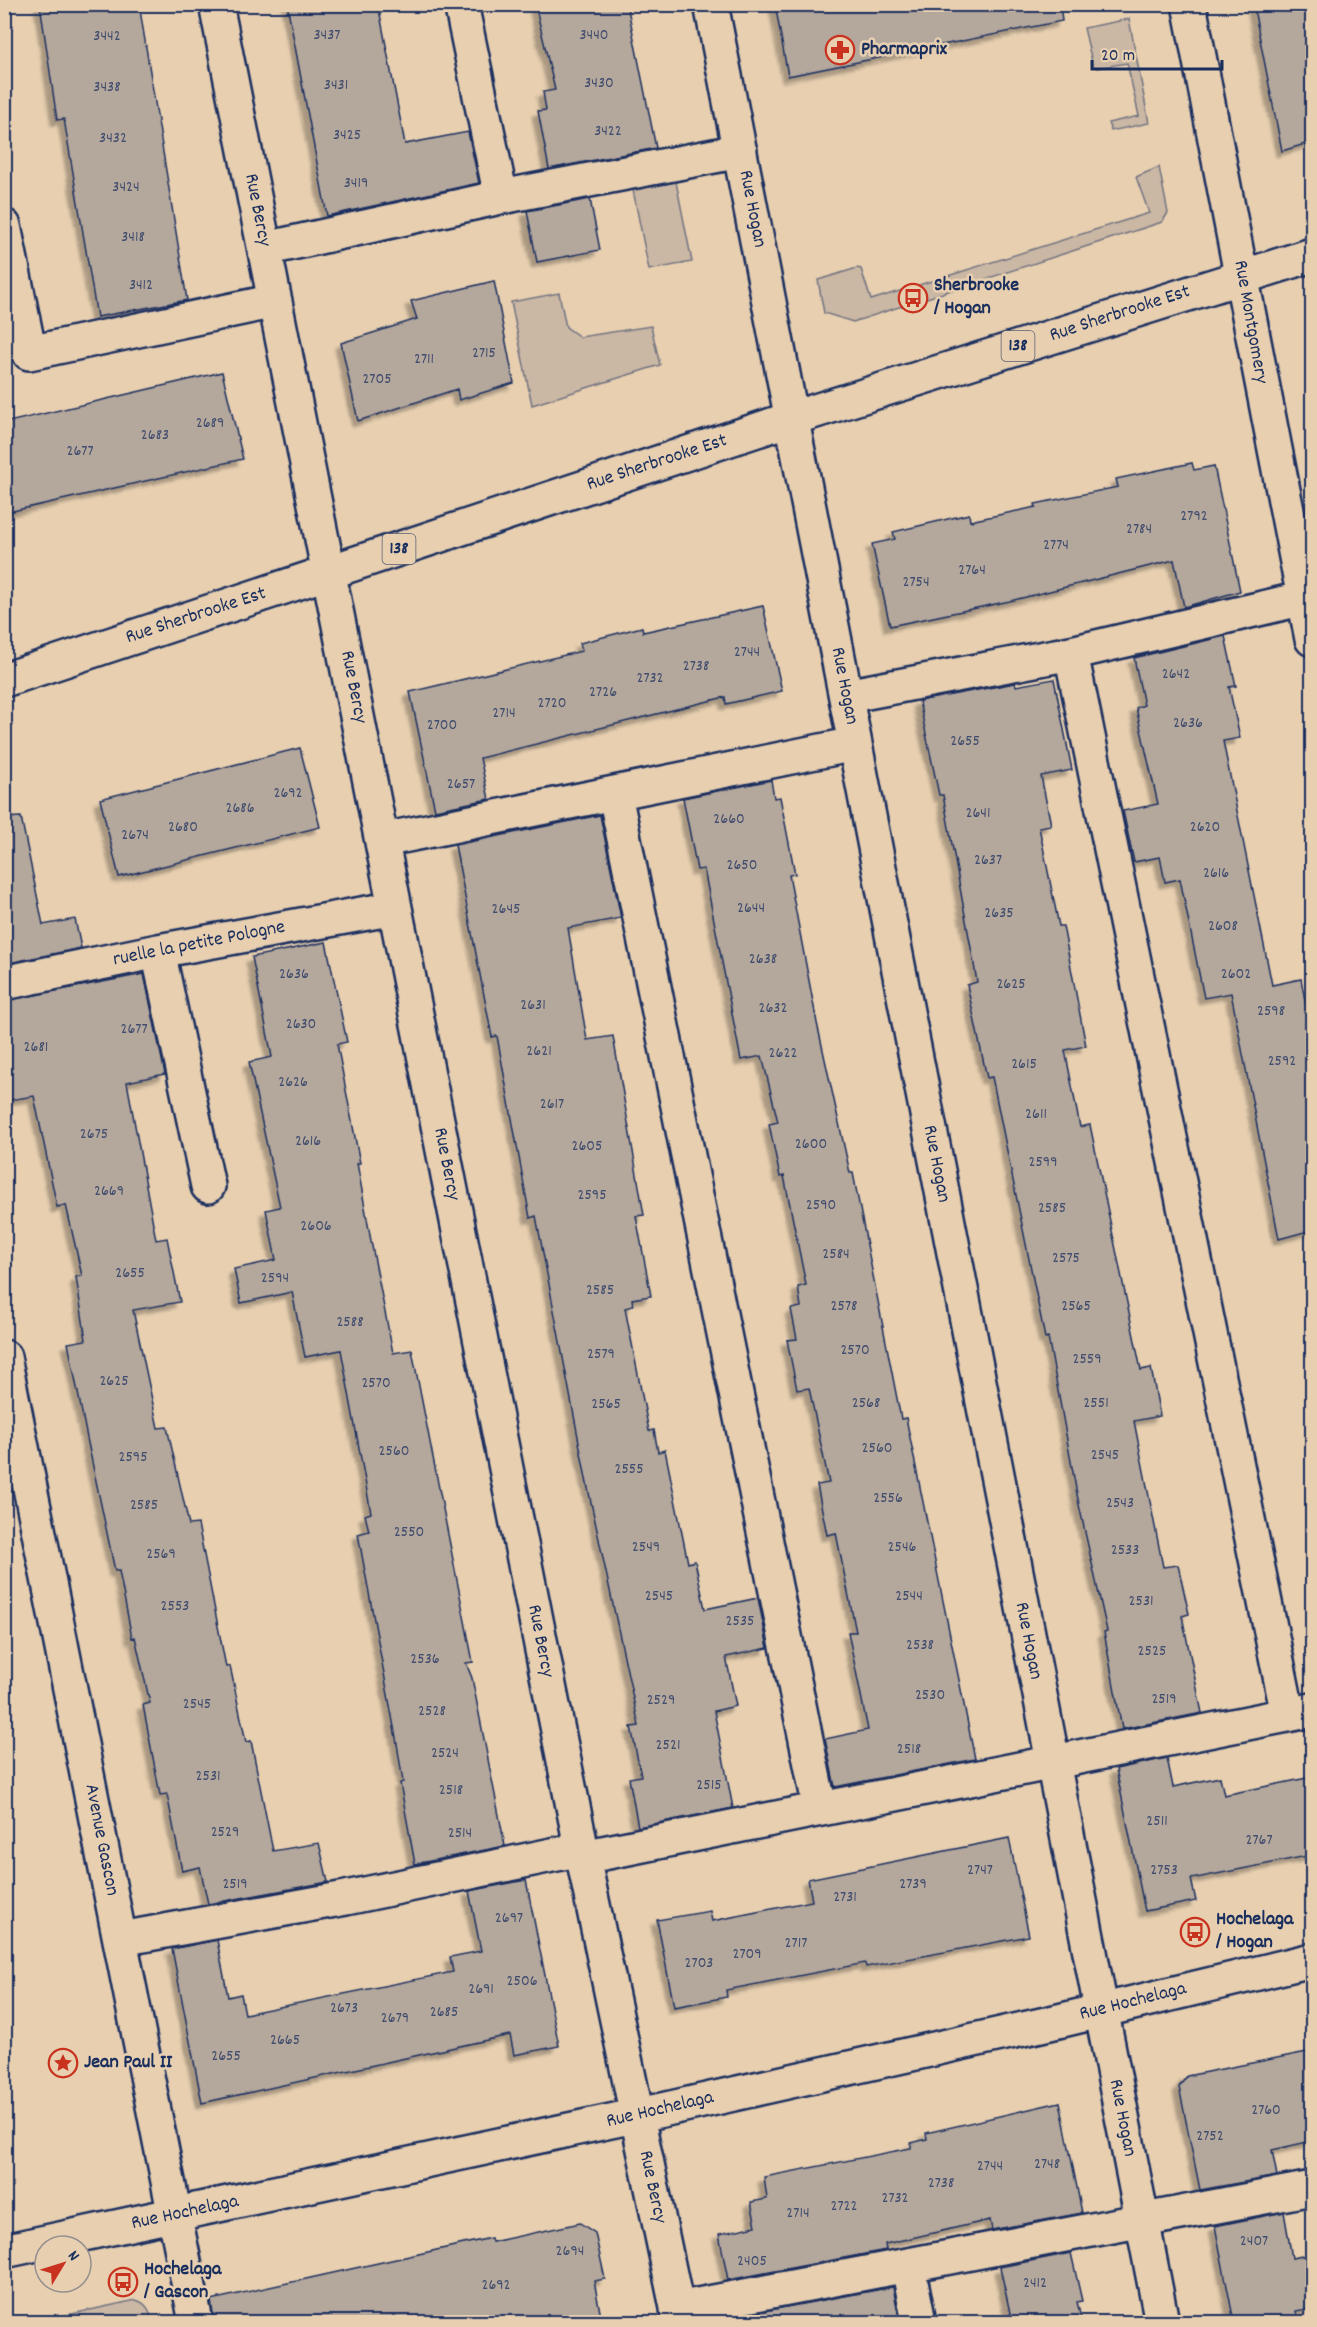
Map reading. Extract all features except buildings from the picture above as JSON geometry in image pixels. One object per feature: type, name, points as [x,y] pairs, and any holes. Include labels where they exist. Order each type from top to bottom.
[{"type":"street","name":"Rue Bercy","points":[[216,4],[311,497],[329,572],[383,840],[582,1853],[679,2316]]},
{"type":"street","points":[[460,4],[501,197]]},
{"type":"street","name":"Rue Hogan","points":[[711,4],[793,418],[1051,1761],[1162,2322]]},
{"type":"street","name":"Rue Montgomery","points":[[1189,4],[1242,275],[1260,383],[1304,558],[1305,598],[1312,639]]},
{"type":"street","points":[[265,249],[501,197],[740,151]]},
{"type":"street","points":[[4,226],[15,337],[29,353],[275,301]]},
{"type":"street","name":"Rue Sherbrooke Est","points":[[4,680],[793,418],[1242,275],[1312,255]]},
{"type":"street","points":[[846,696],[1071,653],[1305,598]]},
{"type":"street","points":[[121,1939],[820,1809],[1300,1712],[1071,653]]},
{"type":"street","points":[[383,840],[855,744]]},
{"type":"street","points":[[615,794],[820,1809]]},
{"type":"street","name":"ruelle la petite Pologne","points":[[4,983],[158,951],[395,908]]},
{"type":"street","points":[[158,951],[208,1186]]},
{"type":"street","name":"Avenue Gascon","points":[[4,1357],[196,2322]]},
{"type":"street","name":"Rue Hochelaga","points":[[4,2251],[637,2116],[1050,2024],[1312,1960]]},
{"type":"street","points":[[679,2316],[908,2266],[1312,2188]]},
{"type":"street","points":[[908,2266],[919,2322]]},
{"type":"shaded area","points":[[1129,19],[1149,123],[1111,131],[1108,123],[1139,116],[1127,63],[1097,68],[1093,66],[1084,28]]},
{"type":"shaded area","points":[[1159,167],[1168,213],[1162,222],[853,322],[824,313],[818,280],[857,268],[861,269],[871,300],[1149,213],[1136,177]]},
{"type":"shaded area","points":[[676,182],[692,262],[649,270],[633,190]]},
{"type":"shaded area","points":[[559,293],[566,327],[580,337],[651,326],[660,365],[532,405],[511,302]]},
{"type":"shaded area","points":[[136,2300],[148,2308],[152,2322],[35,2322]]},
{"type":"place","name":"Pharmaprix","points":[[840,50]]},
{"type":"place","name":"Sherbrooke / Hogan","points":[[913,298]]},
{"type":"place","name":"Hochelaga / Hogan","points":[[1195,1932]]},
{"type":"place","name":"Jean Paul II","points":[[63,2063]]},
{"type":"place","name":"Hochelaga / Gascon","points":[[123,2282]]}]
